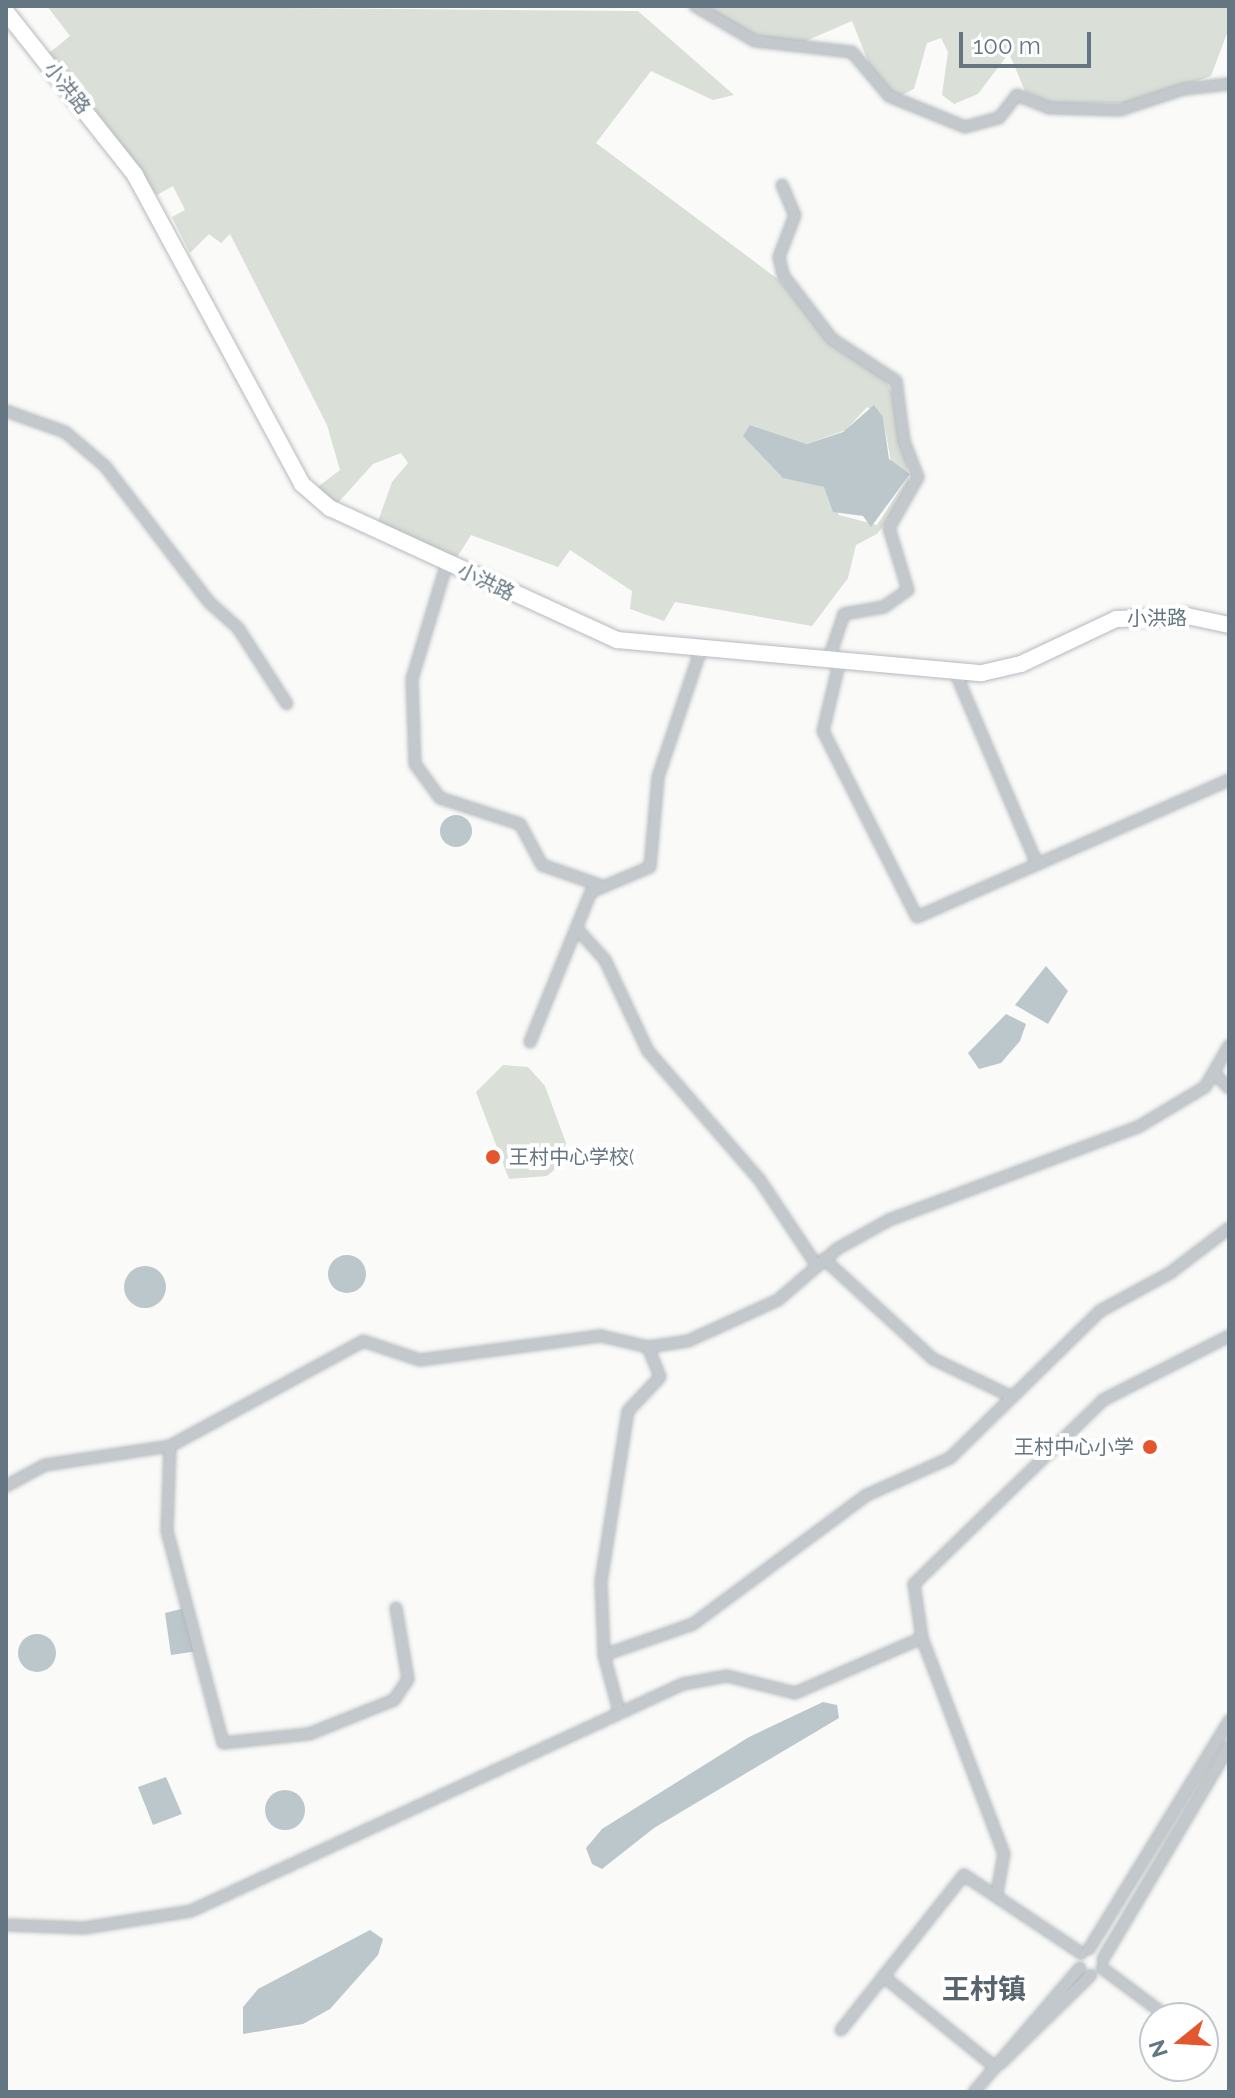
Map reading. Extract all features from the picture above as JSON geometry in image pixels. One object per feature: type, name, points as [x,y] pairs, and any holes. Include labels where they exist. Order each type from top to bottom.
[{"type":"main road","name":"小洪路","points":[[6,12],[135,175],[302,484],[330,508],[588,632],[701,649],[956,674],[1021,664],[1116,619],[1187,616],[1229,625]]},
{"type":"street","points":[[695,6],[755,41],[852,52],[889,96],[965,127],[999,118],[1017,95],[1049,108],[1120,110],[1229,84]]},
{"type":"street","points":[[782,185],[795,215],[779,257],[783,275],[832,339],[896,381],[904,441],[918,477],[889,528],[906,593],[884,607],[844,614],[823,731],[917,917],[1229,780]]},
{"type":"street","points":[[6,411],[65,432],[105,466],[209,602],[238,628],[287,704]]},
{"type":"street","points":[[447,563],[412,679],[415,764],[440,798],[517,822],[542,865],[599,885],[640,876],[651,864],[658,777],[701,649]]},
{"type":"street","points":[[956,674],[1037,864]]},
{"type":"street","points":[[530,1042],[599,885]]},
{"type":"street","points":[[579,931],[605,960],[648,1051],[759,1179],[821,1262],[933,1359],[1008,1395]]},
{"type":"street","points":[[6,1486],[45,1465],[170,1446],[363,1341],[420,1360],[601,1336],[648,1347],[688,1341],[778,1300],[821,1262],[889,1220],[1138,1127],[1193,1097],[1216,1075],[1229,1046]]},
{"type":"street","points":[[1216,1075],[1229,1088]]},
{"type":"street","points":[[604,1655],[693,1624],[867,1495],[975,1440],[1008,1395],[1043,1372],[1100,1311],[1170,1273],[1229,1228]]},
{"type":"street","points":[[997,1893],[1004,1854],[922,1638],[912,1600],[916,1579],[1103,1400],[1229,1337]]},
{"type":"street","points":[[619,1711],[604,1655],[601,1582],[628,1411],[661,1371],[648,1347]]},
{"type":"street","points":[[170,1446],[167,1531],[223,1743],[309,1734],[394,1700],[408,1679],[396,1608]]},
{"type":"street","points":[[6,1925],[84,1928],[205,1907],[619,1711],[714,1676],[779,1693],[804,1691],[922,1638]]},
{"type":"street","points":[[974,2092],[1080,1968],[1085,1951],[1229,1721]]},
{"type":"street","points":[[995,2067],[1103,1963],[1229,1747]]},
{"type":"street","points":[[841,2030],[959,1877],[972,1876],[1103,1963],[1150,2002]]},
{"type":"street","points":[[1080,1968],[1091,1975]]},
{"type":"street","points":[[883,1976],[995,2067]]},
{"type":"shaded area","points":[[47,6],[638,11],[734,95],[713,100],[651,71],[596,143],[779,280],[834,347],[884,377],[899,407],[908,473],[891,462],[883,417],[867,407],[846,430],[807,444],[750,425],[780,475],[824,487],[839,515],[877,525],[908,477],[910,489],[877,534],[856,545],[848,578],[812,626],[675,602],[664,621],[630,609],[632,591],[570,550],[558,567],[471,535],[456,559],[377,524],[392,482],[408,463],[401,453],[373,464],[336,505],[315,489],[340,470],[327,425],[230,234],[221,243],[209,234],[190,253],[172,217],[185,210],[173,186],[157,195],[48,54],[70,36]]},
{"type":"shaded area","points":[[706,6],[1229,6],[1229,28],[1211,76],[1137,103],[1048,104],[1025,91],[1009,53],[978,94],[954,104],[942,95],[948,52],[941,38],[927,43],[914,89],[900,96],[876,81],[852,21],[794,46],[740,30]]},
{"type":"shaded area","points":[[874,405],[883,417],[889,459],[910,474],[871,527],[863,516],[833,512],[824,487],[783,478],[743,436],[750,425],[807,444],[843,432]]},
{"type":"shaded area","points":[[456,815],[467,820],[472,831],[467,842],[456,847],[445,842],[440,831],[445,820]]},
{"type":"shaded area","points":[[1046,966],[1068,991],[1048,1024],[1015,1005]]},
{"type":"shaded area","points":[[1006,1014],[1026,1024],[1020,1041],[1001,1063],[979,1069],[968,1053]]},
{"type":"shaded area","points":[[503,1065],[528,1067],[545,1086],[566,1143],[560,1165],[547,1176],[509,1179],[476,1092]]},
{"type":"shaded area","points":[[347,1255],[360,1261],[366,1274],[360,1287],[347,1293],[334,1287],[328,1274],[334,1261]]},
{"type":"shaded area","points":[[145,1266],[160,1272],[166,1287],[160,1302],[145,1308],[130,1302],[124,1287],[130,1272]]},
{"type":"shaded area","points":[[189,1607],[198,1651],[171,1655],[165,1613]]},
{"type":"shaded area","points":[[37,1634],[50,1640],[56,1653],[50,1666],[37,1672],[24,1666],[18,1653],[24,1640]]},
{"type":"shaded area","points":[[823,1702],[837,1705],[839,1718],[654,1828],[602,1869],[592,1864],[586,1848],[602,1829],[749,1737]]},
{"type":"shaded area","points":[[166,1777],[182,1814],[153,1825],[138,1787]]},
{"type":"shaded area","points":[[285,1790],[299,1796],[305,1810],[299,1824],[285,1830],[271,1824],[265,1810],[271,1796]]},
{"type":"shaded area","points":[[370,1930],[383,1939],[378,1955],[330,2009],[303,2024],[243,2034],[243,2007],[258,1989]]},
{"type":"place","name":"王村中心学校(","points":[[493,1157]]},
{"type":"place","name":"王村中心小学","points":[[1150,1447]]},
{"type":"district","name":"王村镇","points":[[984,1990]]}]
